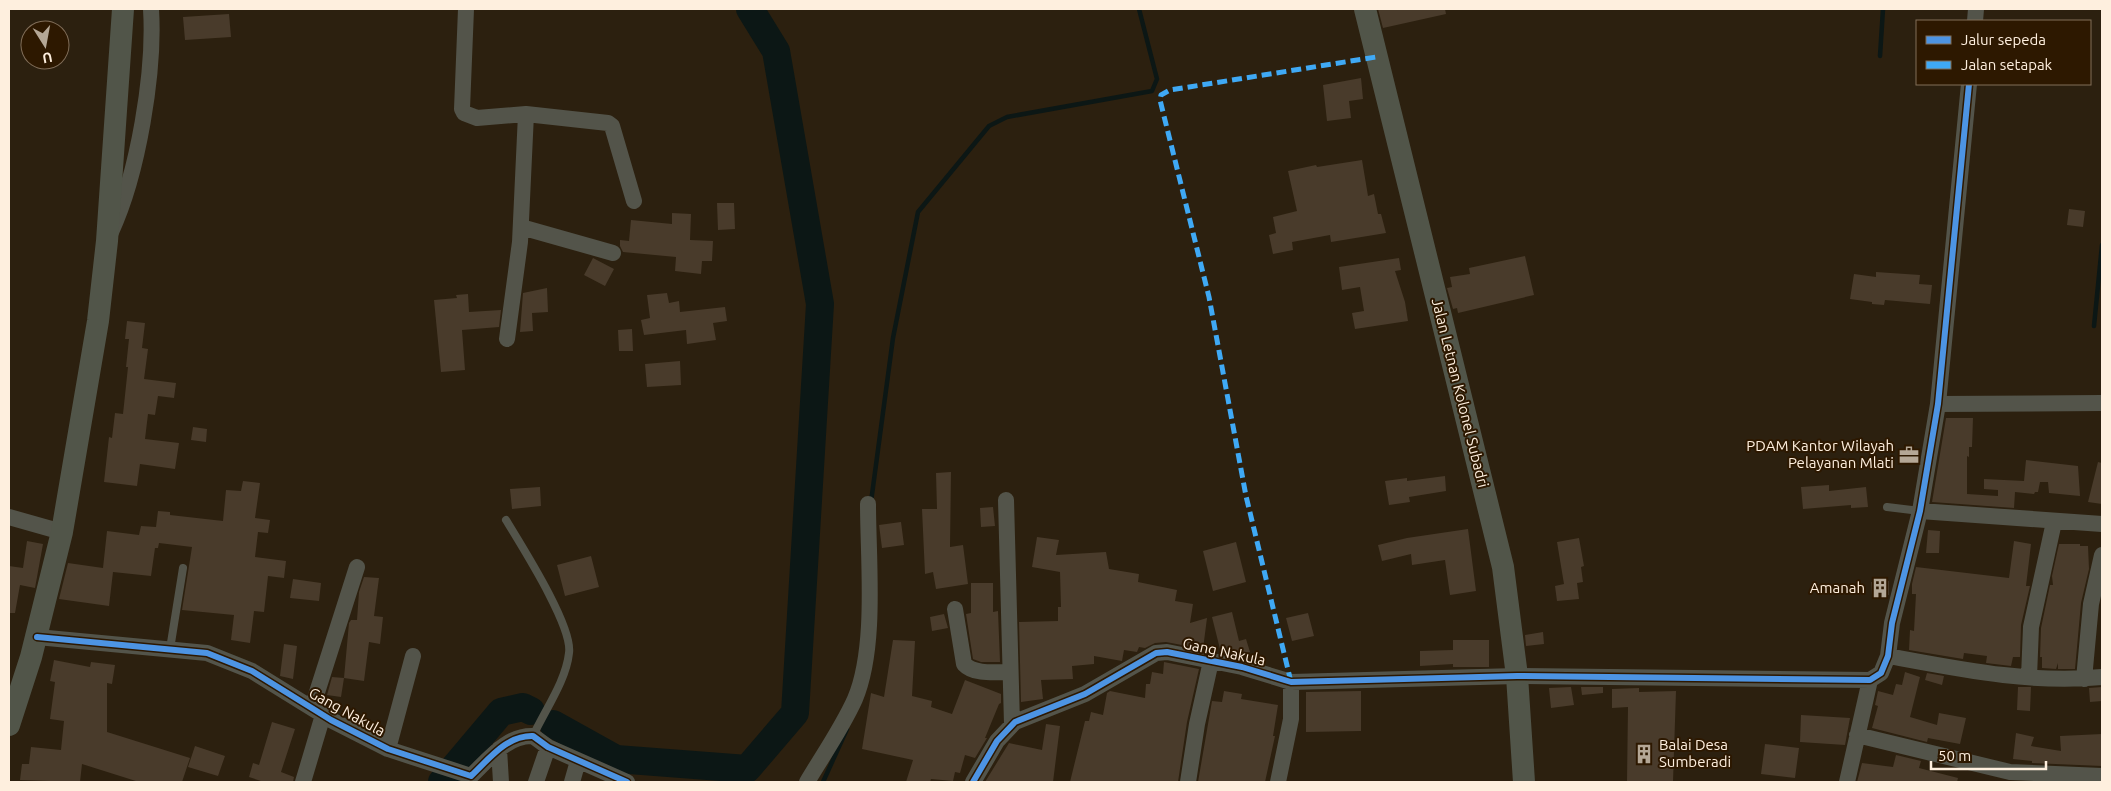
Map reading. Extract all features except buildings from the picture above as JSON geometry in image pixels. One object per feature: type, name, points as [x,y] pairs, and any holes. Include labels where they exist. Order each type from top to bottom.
[{"type":"main road","points":[[9,725],[37,637],[62,532],[98,321],[107,241],[123,9]]},
{"type":"main road","name":"Jalan Letnan Kolonel Subadri","points":[[1364,9],[1503,567],[1517,676],[1524,782]]},
{"type":"street","points":[[107,241],[121,211],[145,104],[153,32],[151,9]]},
{"type":"street","points":[[466,9],[462,109],[464,113],[477,118],[526,114],[608,123],[612,126],[634,201]]},
{"type":"street","points":[[1847,782],[1870,680],[1882,673],[1888,656],[1892,623],[1920,511],[1938,404],[1969,85]]},
{"type":"street","points":[[507,339],[522,226],[526,114]]},
{"type":"street","points":[[522,226],[613,253]]},
{"type":"street","points":[[1938,404],[2102,403]]},
{"type":"street","points":[[1006,500],[1012,724]]},
{"type":"street","points":[[806,782],[846,716],[862,678],[868,634],[868,504]]},
{"type":"street","points":[[1920,511],[2102,524]]},
{"type":"street","points":[[9,517],[62,532]]},
{"type":"street","points":[[2029,677],[2031,627],[2054,522]]},
{"type":"street","points":[[2084,679],[2091,604],[2102,555]]},
{"type":"street","points":[[303,782],[318,711],[357,567]]},
{"type":"street","points":[[955,609],[966,667],[985,672],[1010,672]]},
{"type":"street","name":"Gang Nakula","points":[[37,637],[206,653],[252,671],[318,711],[388,748],[463,775],[516,738],[533,736]]},
{"type":"street","name":"Gang Nakula","points":[[973,782],[997,741],[1012,724],[1085,694],[1156,652],[1167,652],[1211,661],[1291,682],[1517,676],[1870,680]]},
{"type":"street","points":[[388,748],[413,656]]},
{"type":"street","points":[[1888,656],[1981,674],[2066,680],[2102,677]]},
{"type":"street","points":[[1188,782],[1211,661]]},
{"type":"street","points":[[1278,782],[1291,719],[1291,682]]},
{"type":"street","points":[[1857,735],[2010,772],[2102,776]]},
{"type":"street","points":[[533,736],[548,747],[626,782]]},
{"type":"street","points":[[536,782],[548,747]]},
{"type":"street","points":[[499,749],[502,782]]},
{"type":"street","points":[[572,782],[578,761]]},
{"type":"lane","points":[[1887,507],[1920,511]]},
{"type":"lane","points":[[506,520],[555,606],[568,639],[570,650],[567,667],[533,736]]},
{"type":"lane","points":[[170,649],[183,568]]},
{"type":"waterway","points":[[553,724],[616,759],[747,769],[795,713],[820,304],[776,51],[750,9]]},
{"type":"waterway","points":[[871,502],[893,338],[918,212],[989,126],[1007,117],[1152,91],[1157,79],[1139,9]]},
{"type":"waterway","points":[[1880,56],[1883,9]]},
{"type":"waterway","points":[[2094,326],[2102,245]]},
{"type":"waterway","points":[[442,782],[501,712],[523,707],[531,711]]},
{"type":"waterway","points":[[823,782],[847,729]]},
{"type":"marked path","points":[[1291,682],[1246,496],[1209,297],[1160,100],[1161,95],[1170,90],[1376,57]]},
{"type":"cycle path","points":[[973,782],[997,741],[1015,722],[1085,694],[1156,653],[1167,652],[1242,667],[1291,682],[1517,676],[1870,680],[1881,673],[1888,656],[1892,623],[1920,511],[1938,404],[1969,85]]},
{"type":"cycle path","points":[[37,637],[207,653],[252,671],[331,720],[388,749],[471,776],[499,749],[515,739],[533,736],[548,747],[627,782]]},
{"type":"place","name":"PDAM Kantor Wilayah Pelayanan Mlati","points":[[1909,455]]},
{"type":"place","name":"Amanah","points":[[1880,588]]},
{"type":"place","name":"Balai Desa Sumberadi","points":[[1644,754]]}]
